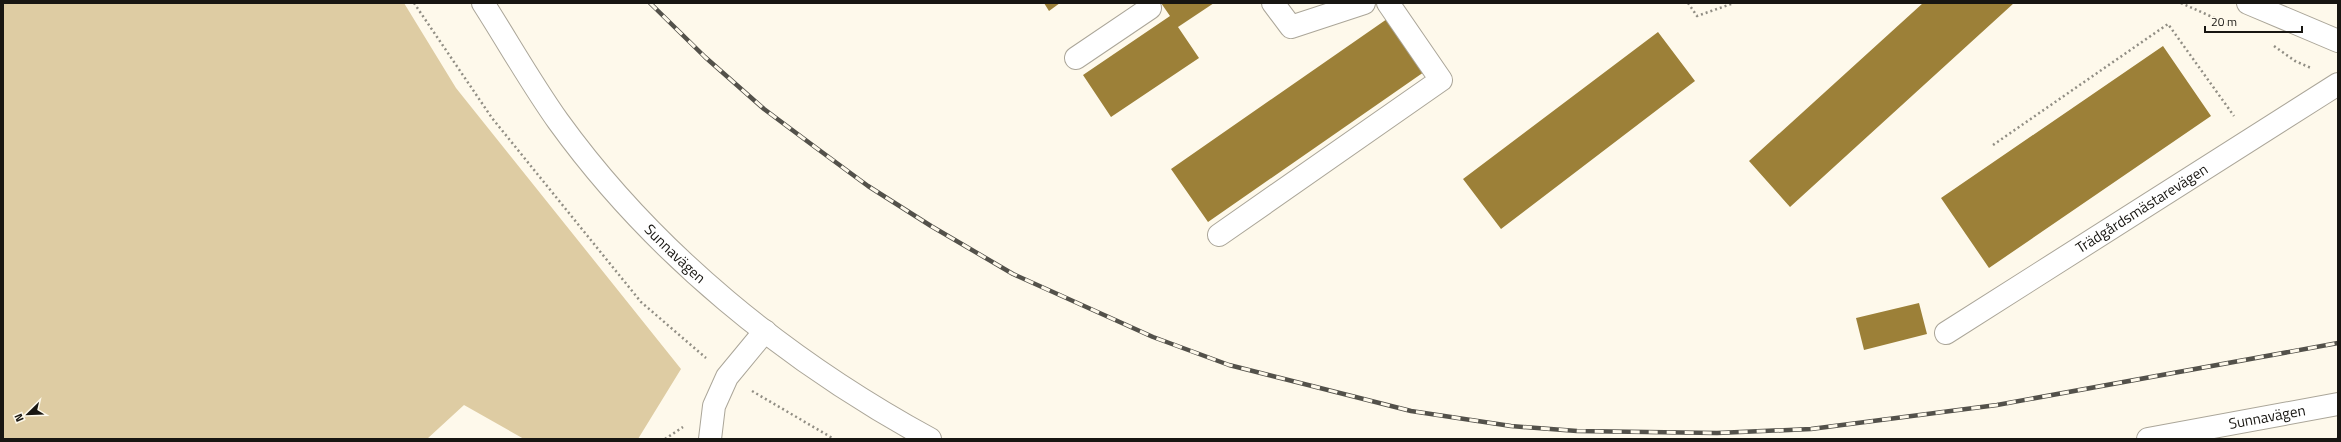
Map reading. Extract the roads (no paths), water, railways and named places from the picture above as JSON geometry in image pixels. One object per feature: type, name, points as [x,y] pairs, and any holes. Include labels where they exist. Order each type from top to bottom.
[{"type":"main road","name":"Sunnavägen","points":[[483,3],[558,121],[632,212],[706,283],[788,351],[892,419],[930,439]]},
{"type":"main road","points":[[1076,58],[1150,8],[1147,3]]},
{"type":"main road","points":[[1272,3],[1291,27],[1364,3]]},
{"type":"main road","points":[[1219,235],[1441,80],[1388,3]]},
{"type":"main road","points":[[2248,3],[2338,41]]},
{"type":"main road","name":"Trädgårdsmästarevägen","points":[[1946,333],[2338,84]]},
{"type":"main road","points":[[710,439],[714,406],[727,377],[764,331]]},
{"type":"main road","name":"Sunnavägen","points":[[2148,439],[2338,404]]},
{"type":"railway","points":[[650,3],[705,57],[764,109],[868,186],[931,226],[1013,274],[1153,337],[1229,365],[1411,411],[1511,426],[1577,431],[1717,433],[1811,429],[1997,405],[2338,343]]}]
